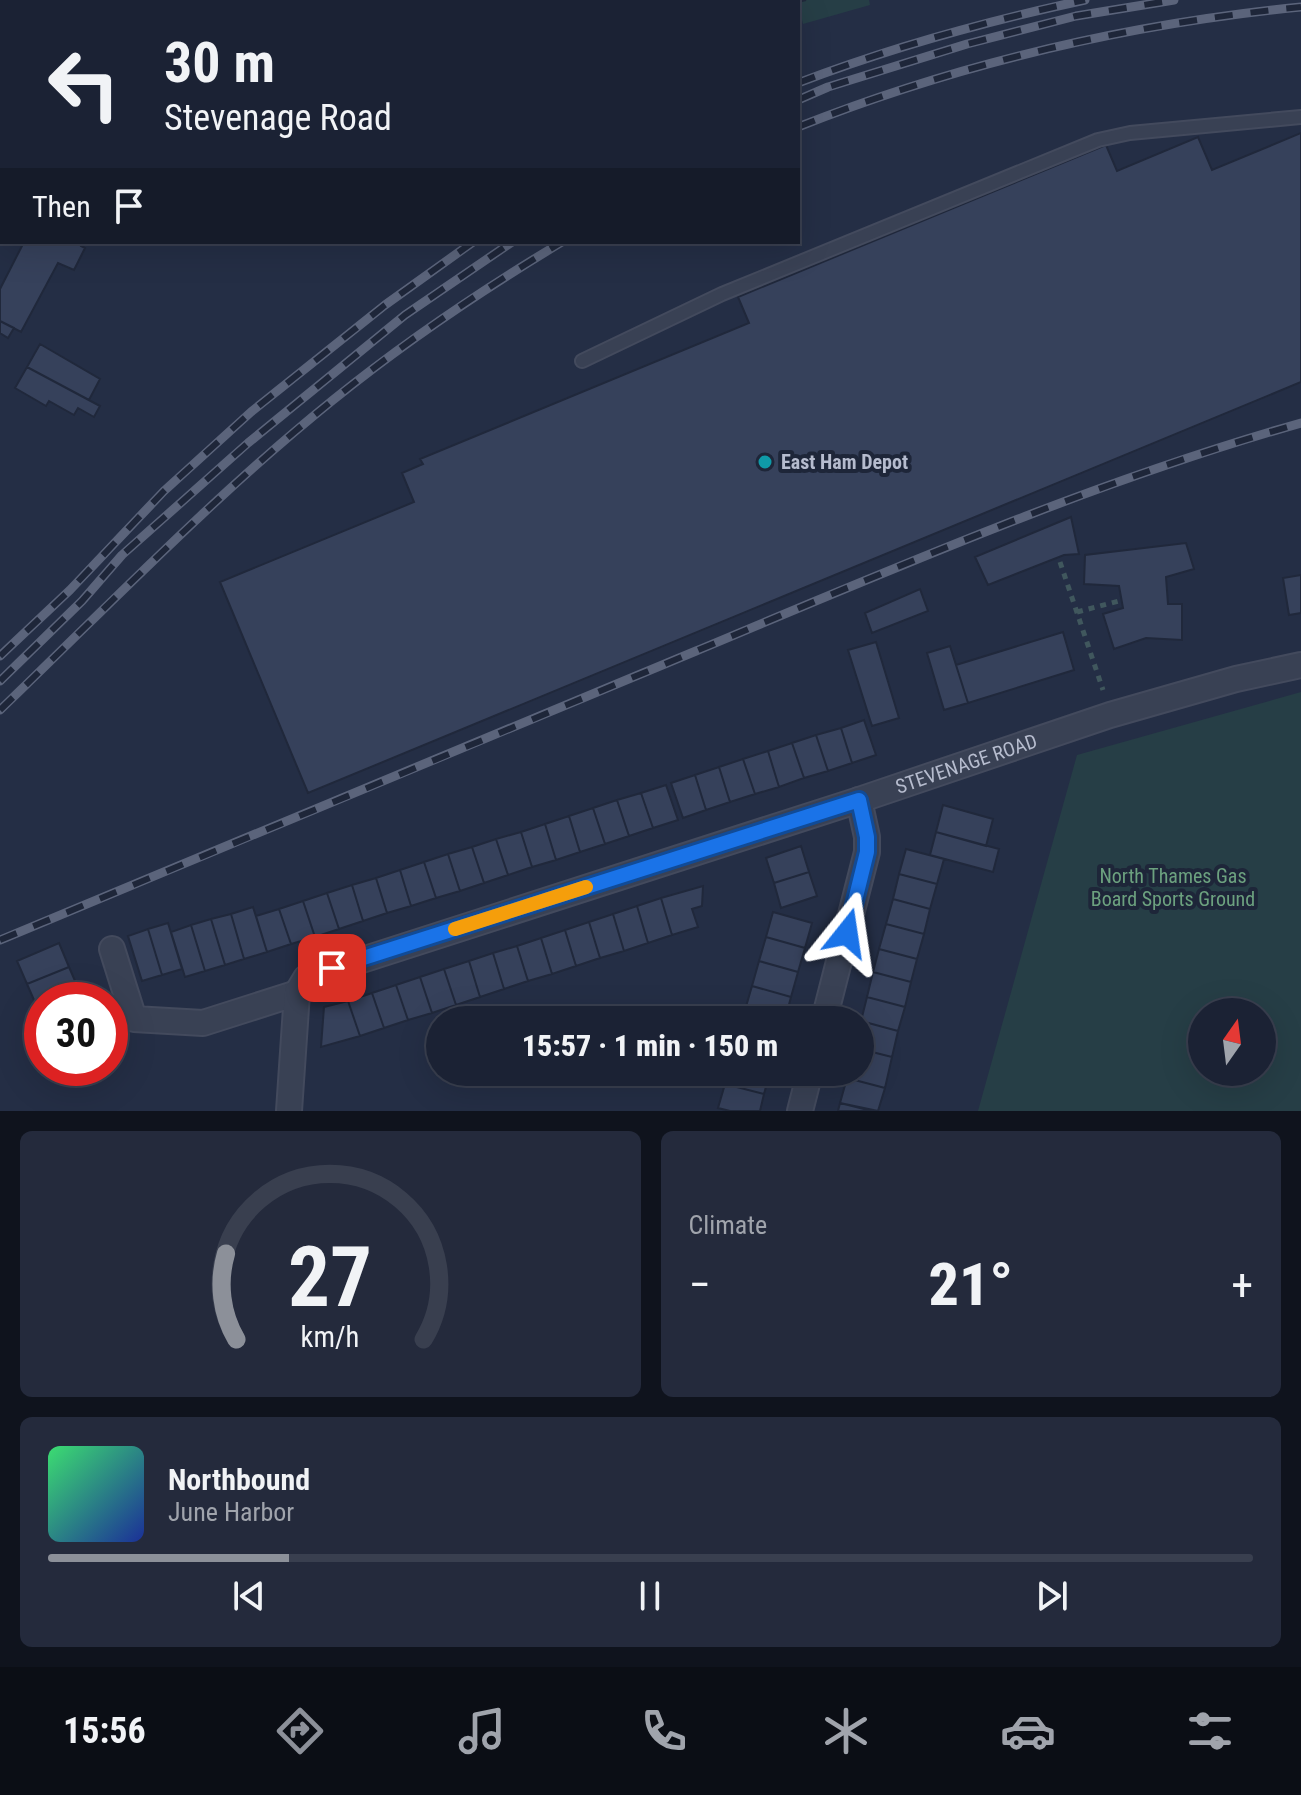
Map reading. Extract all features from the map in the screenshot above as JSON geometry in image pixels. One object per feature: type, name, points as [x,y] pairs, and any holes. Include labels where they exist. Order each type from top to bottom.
[{"type":"street","name":"STEVENAGE ROAD","points":[[297,993],[306,978],[317,973],[859,800],[1110,715],[1236,679],[1301,665]]},
{"type":"street","points":[[828,1006],[867,852],[859,800]]},
{"type":"street","points":[[112,949],[117,982]]},
{"type":"street","points":[[128,1020],[203,1023],[297,993],[289,1111]]},
{"type":"street","points":[[800,1111],[806,1086]]},
{"type":"lane","points":[[582,361],[722,294],[1098,140],[1130,133],[1301,117]]},
{"type":"path","points":[[1060,562],[1110,715]]},
{"type":"path","points":[[1077,612],[1119,601]]},
{"type":"green space","points":[[869,0],[870,5],[803,24],[800,2]]},
{"type":"green space","name":"North Thames Gas Board Sports Ground","points":[[1301,692],[1301,1111],[978,1111],[1077,755]]},
{"type":"building","name":"East Ham Depot","points":[[1301,133],[1301,382],[308,793],[220,582],[414,502],[402,473],[423,464],[420,459],[749,323],[738,297],[1106,145],[1117,171],[1198,137],[1212,170]]},
{"type":"building","points":[[23,244],[82,244],[85,248],[74,270],[58,263],[21,332],[0,321],[0,289]]},
{"type":"building","points":[[0,321],[14,328],[8,338],[0,333]]},
{"type":"building","points":[[40,344],[100,379],[89,400],[27,367]]},
{"type":"building","points":[[27,367],[100,406],[94,417],[78,408],[74,415],[49,401],[46,406],[15,388]]},
{"type":"building","points":[[1071,517],[1079,554],[1064,555],[988,585],[975,557]]},
{"type":"building","points":[[1186,543],[1194,569],[1166,577],[1168,604],[1182,604],[1182,640],[1146,638],[1114,649],[1103,614],[1123,608],[1119,586],[1084,584],[1085,555]]},
{"type":"building","points":[[1301,575],[1301,613],[1289,615],[1283,578]]},
{"type":"building","points":[[920,589],[928,611],[872,633],[865,613]]},
{"type":"building","points":[[1063,632],[1074,670],[968,703],[956,665]]},
{"type":"building","points":[[876,642],[899,718],[872,726],[848,650]]},
{"type":"building","points":[[950,646],[968,703],[944,710],[927,653]]},
{"type":"building","points":[[864,720],[876,755],[852,763],[841,728]]},
{"type":"building","points":[[841,728],[852,763],[828,771],[816,735]]},
{"type":"building","points":[[816,735],[828,771],[804,778],[792,743]]},
{"type":"building","points":[[792,743],[804,778],[779,787],[768,751]]},
{"type":"building","points":[[768,751],[779,787],[755,794],[743,759]]},
{"type":"building","points":[[743,759],[755,794],[730,802],[719,767]]},
{"type":"building","points":[[719,767],[730,802],[706,810],[695,775]]},
{"type":"building","points":[[695,775],[706,810],[683,818],[671,783]]},
{"type":"building","points":[[666,785],[678,820],[653,828],[641,793]]},
{"type":"building","points":[[641,793],[653,828],[629,836],[617,800]]},
{"type":"building","points":[[617,800],[629,836],[605,844],[593,808]]},
{"type":"building","points":[[943,805],[993,819],[986,846],[936,832]]},
{"type":"building","points":[[593,808],[605,844],[580,852],[569,816]]},
{"type":"building","points":[[569,816],[580,852],[556,860],[545,824]]},
{"type":"building","points":[[545,824],[556,860],[532,867],[521,832]]},
{"type":"building","points":[[521,832],[532,867],[508,875],[496,839]]},
{"type":"building","points":[[936,832],[999,849],[993,872],[930,855]]},
{"type":"building","points":[[496,839],[508,875],[484,883],[472,847]]},
{"type":"building","points":[[801,846],[809,872],[774,883],[766,858]]},
{"type":"building","points":[[472,847],[484,883],[460,891],[448,854]]},
{"type":"building","points":[[906,849],[944,859],[937,884],[899,874]]},
{"type":"building","points":[[448,854],[460,891],[436,898],[424,862]]},
{"type":"building","points":[[424,862],[436,898],[411,906],[400,870]]},
{"type":"building","points":[[400,870],[411,906],[387,913],[376,878]]},
{"type":"building","points":[[809,872],[817,896],[781,908],[774,883]]},
{"type":"building","points":[[899,874],[937,884],[930,909],[893,899]]},
{"type":"building","points":[[376,878],[387,913],[363,921],[352,885]]},
{"type":"building","points":[[352,885],[363,921],[339,929],[327,893]]},
{"type":"building","points":[[703,886],[702,906],[692,909],[698,927],[672,935],[661,898]]},
{"type":"building","points":[[327,893],[339,929],[315,937],[303,901]]},
{"type":"building","points":[[661,898],[672,935],[648,943],[637,906]]},
{"type":"building","points":[[893,899],[930,909],[924,934],[886,924]]},
{"type":"building","points":[[303,901],[315,937],[291,944],[279,909]]},
{"type":"building","points":[[637,906],[648,943],[624,951],[613,914]]},
{"type":"building","points":[[253,907],[267,952],[244,959],[231,914]]},
{"type":"building","points":[[279,909],[291,944],[267,952],[256,916]]},
{"type":"building","points":[[773,912],[812,923],[805,948],[766,937]]},
{"type":"building","points":[[231,914],[244,959],[225,965],[211,919]]},
{"type":"building","points":[[613,914],[624,951],[600,958],[589,922]]},
{"type":"building","points":[[211,919],[225,965],[205,971],[191,925]]},
{"type":"building","points":[[589,922],[600,958],[576,966],[565,930]]},
{"type":"building","points":[[168,923],[182,969],[162,975],[148,929]]},
{"type":"building","points":[[886,924],[924,934],[917,959],[879,949]]},
{"type":"building","points":[[191,925],[205,971],[185,977],[171,932]]},
{"type":"building","points":[[148,929],[162,975],[142,981],[128,936]]},
{"type":"building","points":[[565,930],[576,966],[552,974],[541,938]]},
{"type":"building","points":[[766,937],[805,948],[798,972],[759,961]]},
{"type":"building","points":[[541,938],[552,974],[528,981],[517,946]]},
{"type":"building","points":[[59,943],[69,967],[26,982],[17,961]]},
{"type":"building","points":[[517,946],[528,981],[504,989],[493,953]]},
{"type":"building","points":[[879,949],[917,959],[911,982],[873,972]]},
{"type":"building","points":[[493,953],[504,989],[480,997],[469,961]]},
{"type":"building","points":[[469,961],[480,997],[456,1005],[444,969]]},
{"type":"building","points":[[759,961],[798,972],[791,997],[752,986]]},
{"type":"building","points":[[69,967],[76,982],[32,982]]},
{"type":"building","points":[[444,969],[456,1005],[430,1006],[420,977]]},
{"type":"building","points":[[873,972],[911,982],[905,1007],[867,997]]},
{"type":"building","points":[[420,977],[430,1006],[426,1006],[426,1015],[408,1020],[396,985]]},
{"type":"building","points":[[396,985],[408,1020],[384,1028],[372,993]]},
{"type":"building","points":[[752,986],[791,997],[789,1006],[746,1006]]},
{"type":"building","points":[[372,993],[384,1028],[360,1036],[348,1001]]},
{"type":"building","points":[[867,997],[905,1007],[898,1031],[874,1025],[874,1006],[865,1006]]},
{"type":"building","points":[[348,1001],[360,1036],[321,1047],[324,1007]]},
{"type":"building","points":[[874,1025],[898,1031],[892,1057],[874,1052]]},
{"type":"building","points":[[874,1052],[892,1057],[885,1088],[874,1085]]},
{"type":"building","points":[[724,1086],[764,1094],[760,1111],[718,1108]]},
{"type":"building","points":[[733,1086],[766,1086],[764,1094]]},
{"type":"building","points":[[845,1086],[885,1088],[878,1111],[840,1103]]},
{"type":"building","points":[[840,1103],[872,1111],[838,1111]]},
{"type":"railway","points":[[800,82],[940,36],[1085,0]]},
{"type":"railway","points":[[800,99],[828,87],[967,44],[1076,16],[1174,0]]},
{"type":"railway","points":[[800,126],[921,84],[1045,49],[1172,24],[1301,7]]},
{"type":"railway","points":[[0,656],[70,590],[164,491],[251,412],[385,305],[470,244]]},
{"type":"railway","points":[[0,681],[82,601],[122,555],[248,443],[405,315],[509,244]]},
{"type":"railway","points":[[0,710],[163,551],[289,436],[416,337],[559,244]]},
{"type":"railway","points":[[0,940],[995,528],[1147,472],[1301,423]]},
{"type":"slow traffic","points":[[455,929],[586,887]]},
{"type":"place","name":"East Ham Depot","points":[[765,462]]},
{"type":"route","points":[[332,968],[859,800],[867,852],[847,933]]}]
